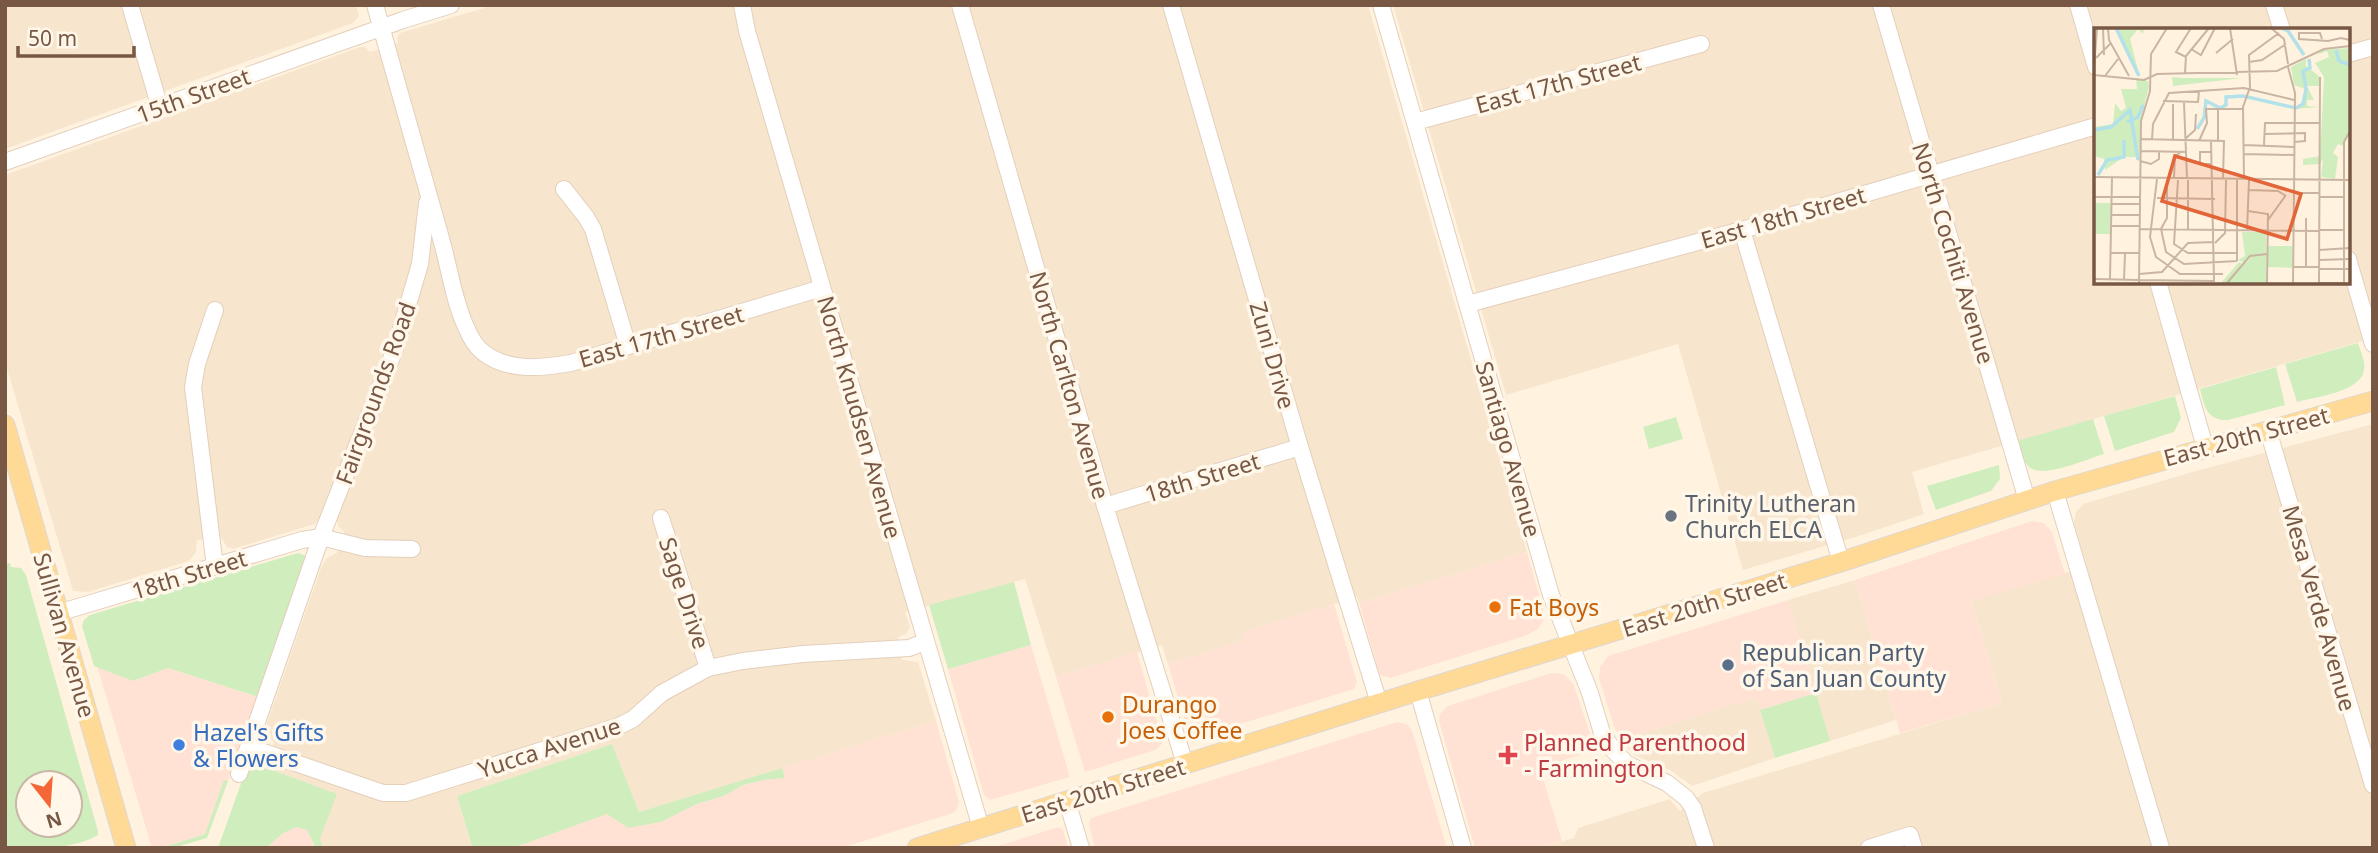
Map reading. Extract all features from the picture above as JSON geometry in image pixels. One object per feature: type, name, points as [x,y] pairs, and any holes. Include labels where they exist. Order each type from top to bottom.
[{"type":"main road","name":"East 20th Street","points":[[917,848],[1841,562],[2055,491],[2373,401]]},
{"type":"main road","name":"Sullivan Avenue","points":[[5,425],[124,847]]},
{"type":"street","points":[[130,5],[160,108]]},
{"type":"street","name":"Fairgrounds Road","points":[[239,774],[321,537],[395,349],[420,264],[429,194],[374,5]]},
{"type":"street","name":"15th Street","points":[[5,162],[381,27],[451,5]]},
{"type":"street","name":"North Knudsen Avenue","points":[[742,5],[747,31],[981,828]]},
{"type":"street","name":"North Carlton Avenue","points":[[960,5],[1105,506],[1185,764]]},
{"type":"street","name":"Zuni Drive","points":[[1171,5],[1300,447],[1379,703]]},
{"type":"street","name":"Santiago Avenue","points":[[1381,5],[1551,595],[1590,693],[1602,733],[1608,744],[1627,764],[1679,790],[1693,808],[1706,848]]},
{"type":"street","name":"North Cochiti Avenue","points":[[1881,5],[2027,500]]},
{"type":"street","points":[[2078,5],[2094,60]]},
{"type":"street","points":[[2274,5],[2281,28]]},
{"type":"street","name":"East 17th Street","points":[[1415,122],[1701,44]]},
{"type":"street","points":[[2350,53],[2373,47]]},
{"type":"street","name":"East 18th Street","points":[[1468,304],[1742,230],[2094,127]]},
{"type":"street","points":[[565,189],[593,229],[628,346]]},
{"type":"street","name":"East 17th Street","points":[[429,194],[466,328],[483,352],[514,366],[551,367],[822,288]]},
{"type":"street","points":[[1742,230],[1841,562]]},
{"type":"street","points":[[2350,266],[2373,344]]},
{"type":"street","points":[[2159,284],[2205,447]]},
{"type":"street","points":[[215,310],[197,364],[193,387],[215,567]]},
{"type":"street","name":"Mesa Verde Avenue","points":[[2268,430],[2373,785]]},
{"type":"street","name":"18th Street","points":[[1105,506],[1300,447]]},
{"type":"street","points":[[2055,491],[2161,848]]},
{"type":"street","name":"Sage Drive","points":[[661,519],[708,668]]},
{"type":"street","points":[[321,537],[365,548],[412,549]]},
{"type":"street","name":"18th Street","points":[[58,613],[302,540],[321,537]]},
{"type":"street","name":"Yucca Avenue","points":[[249,747],[383,793],[406,793],[619,726],[633,719],[662,693],[708,668],[803,654],[909,648],[926,642]]},
{"type":"street","points":[[1418,691],[1463,848]]},
{"type":"street","points":[[1067,801],[1081,848]]},
{"type":"street","points":[[1869,848],[1910,835],[1914,848]]},
{"type":"shaded area","points":[[5,5],[356,5],[359,16],[353,23],[5,149]]},
{"type":"shaded area","points":[[494,5],[1368,5],[1527,552],[1359,603],[1357,597],[1243,632],[1245,640],[1168,664],[1162,645],[1056,677],[1025,579],[905,612],[910,627],[906,634],[898,637],[902,660],[918,662],[936,721],[639,812],[612,744],[457,796],[472,847],[323,848],[320,838],[336,794],[264,767],[274,742],[267,736],[265,729],[322,565],[327,558],[337,553],[344,532],[338,526],[337,519],[322,515],[315,524],[233,549],[227,547],[221,537],[197,540],[196,552],[189,561],[88,592],[73,591],[5,362],[5,175],[360,47],[365,47],[370,52],[398,43],[400,33]]},
{"type":"shaded area","points":[[1393,5],[2373,5],[2373,338],[1912,472],[1924,514],[1743,570],[1678,344],[1506,395]]},
{"type":"shaded area","points":[[2373,424],[2373,848],[1540,848],[1574,838],[1578,828],[1670,799],[1680,811],[1703,793],[2002,703],[1971,600],[2087,567],[2074,522],[2076,512],[2083,504]]},
{"type":"shaded area","points":[[2032,521],[2044,523],[2052,532],[2065,574],[1971,601],[2002,703],[1900,733],[1855,580]]},
{"type":"shaded area","points":[[1527,552],[1544,612],[1538,629],[1525,636],[1390,678],[1380,675],[1359,603]]},
{"type":"shaded area","points":[[1855,580],[1896,720],[1830,741],[1788,600]]},
{"type":"shaded area","points":[[1788,600],[1816,693],[1760,710],[1755,698],[1620,740],[1599,678],[1600,667],[1608,656]]},
{"type":"shaded area","points":[[1334,604],[1357,682],[1354,689],[1195,738],[1189,735],[1168,664],[1244,640],[1242,632]]},
{"type":"shaded area","points":[[1031,645],[1070,777],[990,800],[984,795],[948,669]]},
{"type":"shaded area","points":[[1137,652],[1163,743],[1155,750],[1085,772],[1056,677]]},
{"type":"shaded area","points":[[97,666],[133,681],[168,668],[258,697],[228,781],[224,780],[205,834],[161,848],[152,848]]},
{"type":"shaded area","points":[[1551,673],[1563,674],[1573,683],[1595,748],[1540,768],[1562,841],[1540,848],[1475,848],[1439,721],[1440,714],[1448,706]]},
{"type":"shaded area","points":[[1756,697],[1775,758],[1692,786],[1670,770],[1634,755],[1620,740]]},
{"type":"shaded area","points":[[936,721],[959,802],[957,809],[953,813],[841,848],[513,848],[607,814],[628,828],[661,822],[697,804],[724,796],[743,785],[785,778],[782,768]]},
{"type":"shaded area","points":[[1397,722],[1406,724],[1412,730],[1447,848],[1095,848],[1089,825],[1090,819],[1094,817]]},
{"type":"shaded area","points":[[296,827],[307,830],[316,848],[266,848],[282,834]]},
{"type":"shaded area","points":[[1058,827],[1063,830],[1068,848],[992,848]]},
{"type":"green space","points":[[2358,343],[2364,360],[2364,370],[2355,384],[2297,402],[2285,364]]},
{"type":"green space","points":[[2276,367],[2285,405],[2228,420],[2215,418],[2208,411],[2200,389]]},
{"type":"green space","points":[[2175,396],[2181,418],[2174,432],[2115,451],[2104,416]]},
{"type":"green space","points":[[1676,417],[1683,439],[1649,449],[1643,427]]},
{"type":"green space","points":[[2093,419],[2104,454],[2044,471],[2029,467],[2017,441]]},
{"type":"green space","points":[[1999,465],[2000,479],[1991,491],[1936,510],[1927,486]]},
{"type":"green space","points":[[298,553],[306,558],[258,697],[168,668],[133,681],[94,666],[82,626],[90,615]]},
{"type":"green space","points":[[10,563],[11,567],[21,568],[26,575],[81,769],[14,769],[14,839],[84,839],[84,781],[98,835],[76,844],[53,848],[5,848],[5,564]]},
{"type":"green space","points":[[1014,582],[1031,645],[948,669],[929,605]]},
{"type":"green space","points":[[1816,693],[1830,741],[1775,758],[1760,710]]},
{"type":"green space","points":[[612,744],[639,812],[782,768],[785,778],[743,785],[724,796],[697,804],[661,822],[628,828],[607,814],[513,848],[469,848],[472,846],[457,796]]},
{"type":"green space","points":[[256,767],[264,767],[337,794],[320,838],[323,848],[316,848],[307,830],[296,827],[282,834],[266,848],[218,848],[244,775]]},
{"type":"green space","points":[[224,780],[228,781],[207,838],[173,848],[161,848],[205,834]]},
{"type":"place","name":"Trinity Lutheran Church ELCA","points":[[1671,516]]},
{"type":"place","name":"Fat Boys","points":[[1495,607]]},
{"type":"place","name":"Republican Party of San Juan County","points":[[1728,665]]},
{"type":"place","name":"Durango Joes Coffee","points":[[1108,717]]},
{"type":"place","name":"Hazel's Gifts & Flowers","points":[[179,745]]},
{"type":"place","name":"Planned Parenthood - Farmington","points":[[1508,755]]}]
